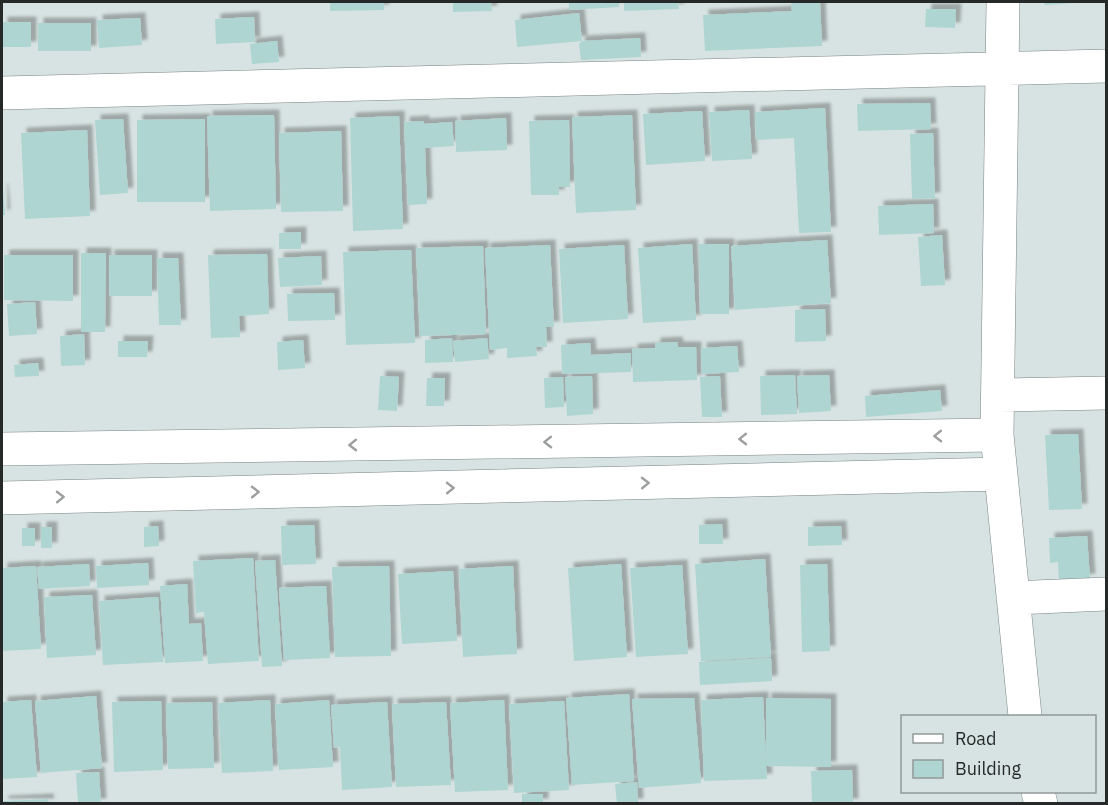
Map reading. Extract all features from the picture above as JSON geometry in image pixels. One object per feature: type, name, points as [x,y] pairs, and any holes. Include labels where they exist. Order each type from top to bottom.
[{"type":"street","points":[[1003,2],[997,435],[1025,715]]},
{"type":"street","points":[[2,93],[1107,66]]},
{"type":"street","points":[[999,395],[1107,393]]},
{"type":"street","points":[[2,449],[997,435]]},
{"type":"street","points":[[314,446],[315,491]]},
{"type":"street","points":[[2,498],[1001,474]]},
{"type":"street","points":[[1012,598],[1107,594]]},
{"type":"building","points":[[330,2],[384,2],[384,10],[330,11]]},
{"type":"building","points":[[453,2],[491,2],[492,11],[453,12]]},
{"type":"building","points":[[569,2],[619,2],[619,7],[569,10]]},
{"type":"building","points":[[624,2],[678,2],[679,9],[624,11]]},
{"type":"building","points":[[791,2],[820,2],[822,46],[705,51],[703,15],[792,11]]},
{"type":"building","points":[[1044,2],[1074,2],[1074,3],[1045,5]]},
{"type":"building","points":[[926,9],[956,9],[955,28],[925,27]]},
{"type":"building","points":[[579,13],[582,41],[517,47],[515,20]]},
{"type":"building","points":[[254,17],[255,42],[216,44],[215,19]]},
{"type":"building","points":[[140,18],[142,45],[99,48],[97,20]]},
{"type":"building","points":[[2,22],[31,22],[31,47],[2,47]]},
{"type":"building","points":[[38,23],[91,23],[91,51],[38,51]]},
{"type":"building","points":[[640,38],[641,57],[581,60],[579,44],[582,41]]},
{"type":"building","points":[[277,41],[279,62],[252,64],[250,44]]},
{"type":"building","points":[[930,103],[931,129],[858,131],[857,104]]},
{"type":"building","points":[[825,108],[831,232],[799,233],[794,138],[756,140],[755,112]]},
{"type":"building","points":[[749,110],[752,159],[712,161],[709,112]]},
{"type":"building","points":[[702,111],[705,161],[646,165],[643,114]]},
{"type":"building","points":[[274,115],[276,209],[210,211],[207,116]]},
{"type":"building","points":[[632,115],[636,210],[576,213],[572,117]]},
{"type":"building","points":[[399,116],[403,229],[353,231],[350,118]]},
{"type":"building","points":[[506,118],[507,150],[456,152],[455,121]]},
{"type":"building","points":[[123,119],[128,193],[100,195],[95,120]]},
{"type":"building","points":[[205,119],[205,202],[137,202],[137,120]]},
{"type":"building","points":[[569,120],[570,187],[559,187],[559,195],[531,195],[529,121]]},
{"type":"building","points":[[424,121],[424,124],[452,122],[454,146],[425,148],[427,204],[408,205],[404,122]]},
{"type":"building","points":[[87,130],[90,216],[25,219],[21,133]]},
{"type":"building","points":[[341,131],[343,211],[281,212],[279,133]]},
{"type":"building","points":[[933,133],[935,198],[912,199],[910,134]]},
{"type":"building","points":[[3,189],[5,215],[2,215]]},
{"type":"building","points":[[933,204],[934,233],[879,235],[878,206]]},
{"type":"building","points":[[301,232],[301,249],[279,249],[279,233]]},
{"type":"building","points":[[942,235],[945,285],[921,286],[918,237]]},
{"type":"building","points":[[827,240],[831,303],[735,310],[731,246]]},
{"type":"building","points":[[692,244],[696,320],[643,323],[638,248]]},
{"type":"building","points":[[699,244],[729,244],[729,314],[700,314]]},
{"type":"building","points":[[550,245],[554,327],[546,327],[547,347],[536,347],[537,356],[507,358],[507,348],[490,350],[485,248]]},
{"type":"building","points":[[624,245],[628,319],[563,323],[559,249]]},
{"type":"building","points":[[483,246],[486,334],[420,336],[416,248]]},
{"type":"building","points":[[411,250],[415,343],[346,345],[343,252]]},
{"type":"building","points":[[81,253],[106,253],[105,332],[81,332]]},
{"type":"building","points":[[267,254],[269,314],[239,316],[240,337],[211,338],[208,255]]},
{"type":"building","points":[[4,255],[73,255],[73,301],[4,300]]},
{"type":"building","points":[[109,255],[152,255],[152,296],[109,296]]},
{"type":"building","points":[[321,256],[322,285],[280,287],[278,258]]},
{"type":"building","points":[[157,258],[178,258],[181,325],[159,325]]},
{"type":"building","points":[[334,293],[335,320],[288,321],[287,294]]},
{"type":"building","points":[[35,302],[37,334],[9,336],[7,304]]},
{"type":"building","points":[[825,309],[826,341],[795,342],[795,310]]},
{"type":"building","points":[[84,334],[85,365],[61,366],[60,336]]},
{"type":"building","points":[[452,338],[453,362],[425,363],[425,340]]},
{"type":"building","points":[[487,338],[489,359],[455,362],[453,341]]},
{"type":"building","points":[[303,340],[305,368],[278,370],[277,342]]},
{"type":"building","points":[[118,341],[148,341],[147,357],[118,357]]},
{"type":"building","points":[[677,342],[678,347],[696,347],[697,380],[633,382],[632,349],[655,348],[655,343]]},
{"type":"building","points":[[590,343],[591,355],[631,353],[631,372],[562,374],[561,345]]},
{"type":"building","points":[[737,346],[739,372],[702,374],[701,348]]},
{"type":"building","points":[[38,363],[39,376],[15,377],[14,365]]},
{"type":"building","points":[[795,375],[797,414],[761,415],[760,376]]},
{"type":"building","points":[[829,375],[831,411],[799,413],[797,376]]},
{"type":"building","points":[[380,376],[399,377],[397,411],[378,410]]},
{"type":"building","points":[[592,376],[593,414],[567,416],[565,377]]},
{"type":"building","points":[[720,376],[722,417],[702,417],[700,377]]},
{"type":"building","points":[[563,377],[564,407],[545,408],[544,378]]},
{"type":"building","points":[[427,378],[445,378],[444,406],[426,406]]},
{"type":"building","points":[[940,390],[942,411],[866,417],[865,396]]},
{"type":"building","points":[[1078,434],[1082,509],[1049,510],[1045,435]]},
{"type":"building","points":[[722,524],[723,544],[699,544],[699,525]]},
{"type":"building","points":[[314,525],[316,564],[282,565],[281,526]]},
{"type":"building","points":[[158,526],[159,546],[144,547],[144,527]]},
{"type":"building","points":[[841,526],[842,545],[808,546],[808,527]]},
{"type":"building","points":[[41,527],[52,527],[52,548],[41,548]]},
{"type":"building","points":[[22,528],[35,528],[35,546],[22,546]]},
{"type":"building","points":[[1087,536],[1090,579],[1059,581],[1058,562],[1050,563],[1049,538]]},
{"type":"building","points":[[253,558],[259,661],[208,664],[204,612],[196,613],[193,561]]},
{"type":"building","points":[[765,559],[771,657],[701,661],[695,564]]},
{"type":"building","points":[[275,560],[282,666],[262,667],[255,561]]},
{"type":"building","points":[[148,563],[149,585],[97,588],[96,566]]},
{"type":"building","points":[[89,564],[90,586],[39,589],[37,567]]},
{"type":"building","points":[[621,564],[627,657],[574,661],[568,568]]},
{"type":"building","points":[[827,564],[830,651],[802,652],[800,565]]},
{"type":"building","points":[[682,565],[688,654],[636,657],[630,568]]},
{"type":"building","points":[[36,566],[41,649],[2,651],[2,568]]},
{"type":"building","points":[[389,566],[391,656],[335,657],[332,567]]},
{"type":"building","points":[[513,566],[517,654],[463,657],[459,569]]},
{"type":"building","points":[[453,571],[457,641],[402,644],[398,574]]},
{"type":"building","points":[[187,584],[189,624],[201,623],[203,661],[165,663],[160,586]]},
{"type":"building","points":[[326,586],[330,658],[284,660],[279,588]]},
{"type":"building","points":[[92,595],[96,655],[47,658],[44,597]]},
{"type":"building","points":[[158,597],[163,662],[103,665],[99,601]]},
{"type":"building","points":[[771,658],[772,681],[700,685],[699,662]]},
{"type":"building","points":[[629,694],[634,781],[572,785],[566,698]]},
{"type":"building","points":[[96,696],[102,768],[41,773],[35,701]]},
{"type":"building","points":[[763,697],[766,760],[766,698],[831,699],[831,767],[766,766],[767,779],[704,781],[701,700]]},
{"type":"building","points":[[694,698],[701,783],[639,788],[632,699]]},
{"type":"building","points":[[31,700],[37,777],[2,779],[2,702]]},
{"type":"building","points":[[270,700],[273,771],[222,773],[218,703]]},
{"type":"building","points":[[329,700],[333,767],[279,770],[275,704]]},
{"type":"building","points":[[504,700],[508,790],[455,792],[450,703]]},
{"type":"building","points":[[161,701],[163,770],[114,772],[112,702]]},
{"type":"building","points":[[564,701],[569,790],[514,793],[509,704]]},
{"type":"building","points":[[212,702],[214,768],[168,769],[166,703]]},
{"type":"building","points":[[387,702],[392,787],[342,790],[340,747],[334,748],[331,705]]},
{"type":"building","points":[[446,702],[451,785],[396,787],[392,704]]},
{"type":"building","points":[[852,770],[853,804],[812,804],[811,771]]},
{"type":"building","points":[[99,772],[101,804],[78,804],[76,773]]},
{"type":"building","points":[[637,782],[638,804],[617,804],[615,784]]},
{"type":"building","points":[[522,794],[543,794],[543,804],[522,804]]},
{"type":"building","points":[[48,799],[49,804],[3,804],[3,801]]}]
